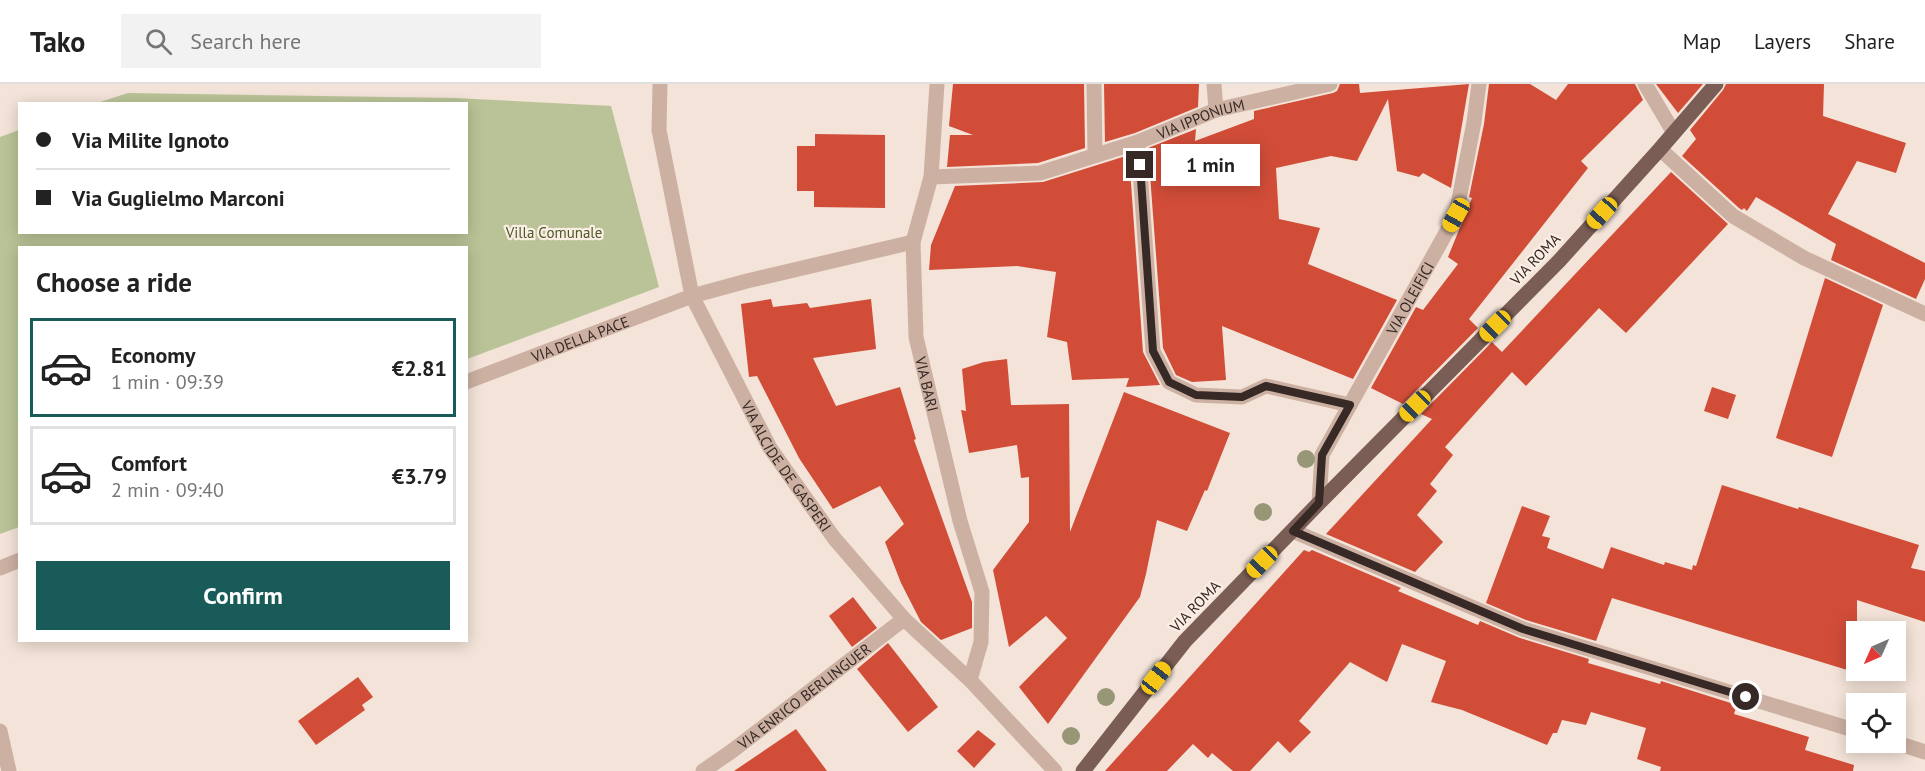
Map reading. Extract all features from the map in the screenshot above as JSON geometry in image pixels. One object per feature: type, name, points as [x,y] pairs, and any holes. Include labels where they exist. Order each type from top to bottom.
[{"type":"main road","name":"VIA ROMA","points":[[1083,771],[1185,641],[1559,261],[1660,150],[1716,84]]},
{"type":"street","name":"VIA ALCIDE DE GASPERI","points":[[660,84],[659,130],[692,296],[770,448],[834,538],[904,619],[970,680],[1055,771]]},
{"type":"street","name":"VIA BARI","points":[[937,84],[931,177],[913,242],[916,337],[960,521],[982,592],[981,642],[970,680]]},
{"type":"street","points":[[1094,84],[1095,155]]},
{"type":"street","points":[[1214,84],[1216,110]]},
{"type":"street","name":"VIA IPPONIUM","points":[[931,177],[1040,173],[1138,142],[1216,110],[1330,84]]},
{"type":"street","name":"VIA OLEIFICI","points":[[1319,503],[1322,455],[1456,215],[1479,84]]},
{"type":"street","points":[[1646,84],[1674,133]]},
{"type":"street","points":[[1138,142],[1153,351],[1169,382],[1196,395],[1242,397],[1266,386],[1350,405]]},
{"type":"street","points":[[1660,150],[1733,216],[1804,258],[1925,314]]},
{"type":"street","name":"VIA DELLA PACE","points":[[468,381],[692,296],[913,242]]},
{"type":"street","points":[[1293,531],[1523,629],[1846,728]]},
{"type":"street","points":[[0,568],[18,561]]},
{"type":"street","name":"VIA ENRICO BERLINGUER","points":[[703,771],[904,619]]},
{"type":"street","points":[[0,731],[9,771]]},
{"type":"street","points":[[1906,746],[1925,752]]},
{"type":"green space","name":"Villa Comunale","points":[[128,93],[455,98],[611,106],[659,287],[468,359],[468,246],[18,246],[18,527],[0,534],[0,137],[18,130],[18,234],[468,234],[468,102],[100,102]]},
{"type":"building","points":[[953,84],[1084,84],[1085,148],[1038,163],[947,167],[950,135],[973,135],[949,126]]},
{"type":"building","points":[[1104,84],[1199,84],[1198,107],[1135,133],[1105,142]]},
{"type":"building","points":[[1340,84],[1359,84],[1360,93],[1469,84],[1451,188],[1423,173],[1419,177],[1397,171],[1388,99],[1357,161],[1331,156],[1276,168],[1279,219],[1320,228],[1308,264],[1397,300],[1353,379],[1222,326],[1226,380],[1192,382],[1176,375],[1163,348],[1148,148],[1196,129],[1195,141],[1254,119],[1254,111],[1333,93],[1337,91]]},
{"type":"building","points":[[1489,84],[1530,84],[1556,100],[1568,84],[1635,84],[1643,100],[1581,161],[1588,168],[1469,319],[1478,328],[1403,404],[1371,388],[1416,307],[1423,310],[1458,264],[1448,257],[1472,198],[1469,197],[1484,124]]},
{"type":"building","points":[[1656,84],[1703,84],[1678,113]]},
{"type":"building","points":[[1726,84],[1824,84],[1823,116],[1906,143],[1896,173],[1857,161],[1828,214],[1925,263],[1925,279],[1916,299],[1831,260],[1836,244],[1756,197],[1747,211],[1744,208],[1742,210],[1682,156],[1696,139],[1690,130]]},
{"type":"building","points":[[815,134],[885,135],[885,208],[814,207],[814,191],[797,191],[797,146],[815,146]]},
{"type":"building","points":[[1129,155],[1143,352],[1160,385],[1126,387],[1129,378],[1072,380],[1067,342],[1047,337],[1056,272],[1017,266],[929,270],[931,245],[955,186],[1043,182]]},
{"type":"building","points":[[1671,172],[1728,224],[1626,333],[1599,308],[1526,386],[1512,372],[1445,447],[1453,455],[1430,484],[1437,491],[1417,515],[1443,542],[1415,572],[1326,534],[1432,419],[1421,414],[1492,342],[1502,352]]},
{"type":"building","points":[[1825,278],[1883,305],[1832,457],[1776,438]]},
{"type":"building","points":[[771,299],[773,307],[807,303],[810,308],[871,299],[876,349],[813,358],[836,406],[900,387],[916,439],[914,440],[972,602],[972,628],[941,640],[921,622],[901,583],[885,542],[904,524],[880,486],[833,509],[799,458],[757,376],[749,377],[741,304]]},
{"type":"building","points":[[1007,359],[1011,405],[1069,404],[1070,532],[1124,392],[1230,433],[1207,491],[1205,490],[1187,531],[1157,520],[1140,597],[1048,724],[1019,687],[1067,638],[1046,616],[1009,647],[993,570],[1029,522],[1029,477],[1021,478],[1017,445],[969,453],[961,410],[966,411],[962,369],[984,362]]},
{"type":"building","points":[[1712,387],[1736,395],[1728,419],[1704,411]]},
{"type":"building","points":[[1722,485],[1919,545],[1911,568],[1925,571],[1925,622],[1857,600],[1857,621],[1846,621],[1846,670],[1612,598],[1596,641],[1526,620],[1486,603],[1522,506],[1550,516],[1542,536],[1550,538],[1547,548],[1603,569],[1611,547],[1664,565],[1665,562],[1692,570],[1693,565],[1696,566]]},
{"type":"building","points":[[1304,550],[1309,552],[1312,550],[1401,588],[1398,591],[1478,625],[1480,621],[1520,638],[1589,659],[1588,663],[1660,684],[1661,681],[1737,705],[1734,714],[1809,737],[1805,750],[1854,765],[1853,771],[1660,771],[1661,767],[1637,759],[1646,728],[1591,712],[1586,725],[1562,720],[1557,733],[1553,733],[1547,745],[1462,710],[1431,702],[1446,661],[1402,644],[1387,682],[1350,662],[1299,721],[1311,732],[1290,753],[1278,741],[1250,771],[1233,771],[1212,753],[1208,758],[1193,744],[1167,771],[1105,771]]},
{"type":"building","points":[[853,597],[877,628],[852,647],[829,616]]},
{"type":"building","points":[[888,643],[938,707],[908,732],[857,669]]},
{"type":"building","points":[[358,677],[373,697],[362,705],[365,710],[316,745],[298,721]]},
{"type":"building","points":[[796,729],[827,771],[734,771]]},
{"type":"building","points":[[978,730],[996,744],[974,768],[957,751]]},
{"type":"route","points":[[1140,165],[1153,351],[1169,382],[1196,395],[1242,397],[1266,386],[1350,405],[1322,455],[1319,503],[1293,531],[1523,629],[1746,697]]}]
